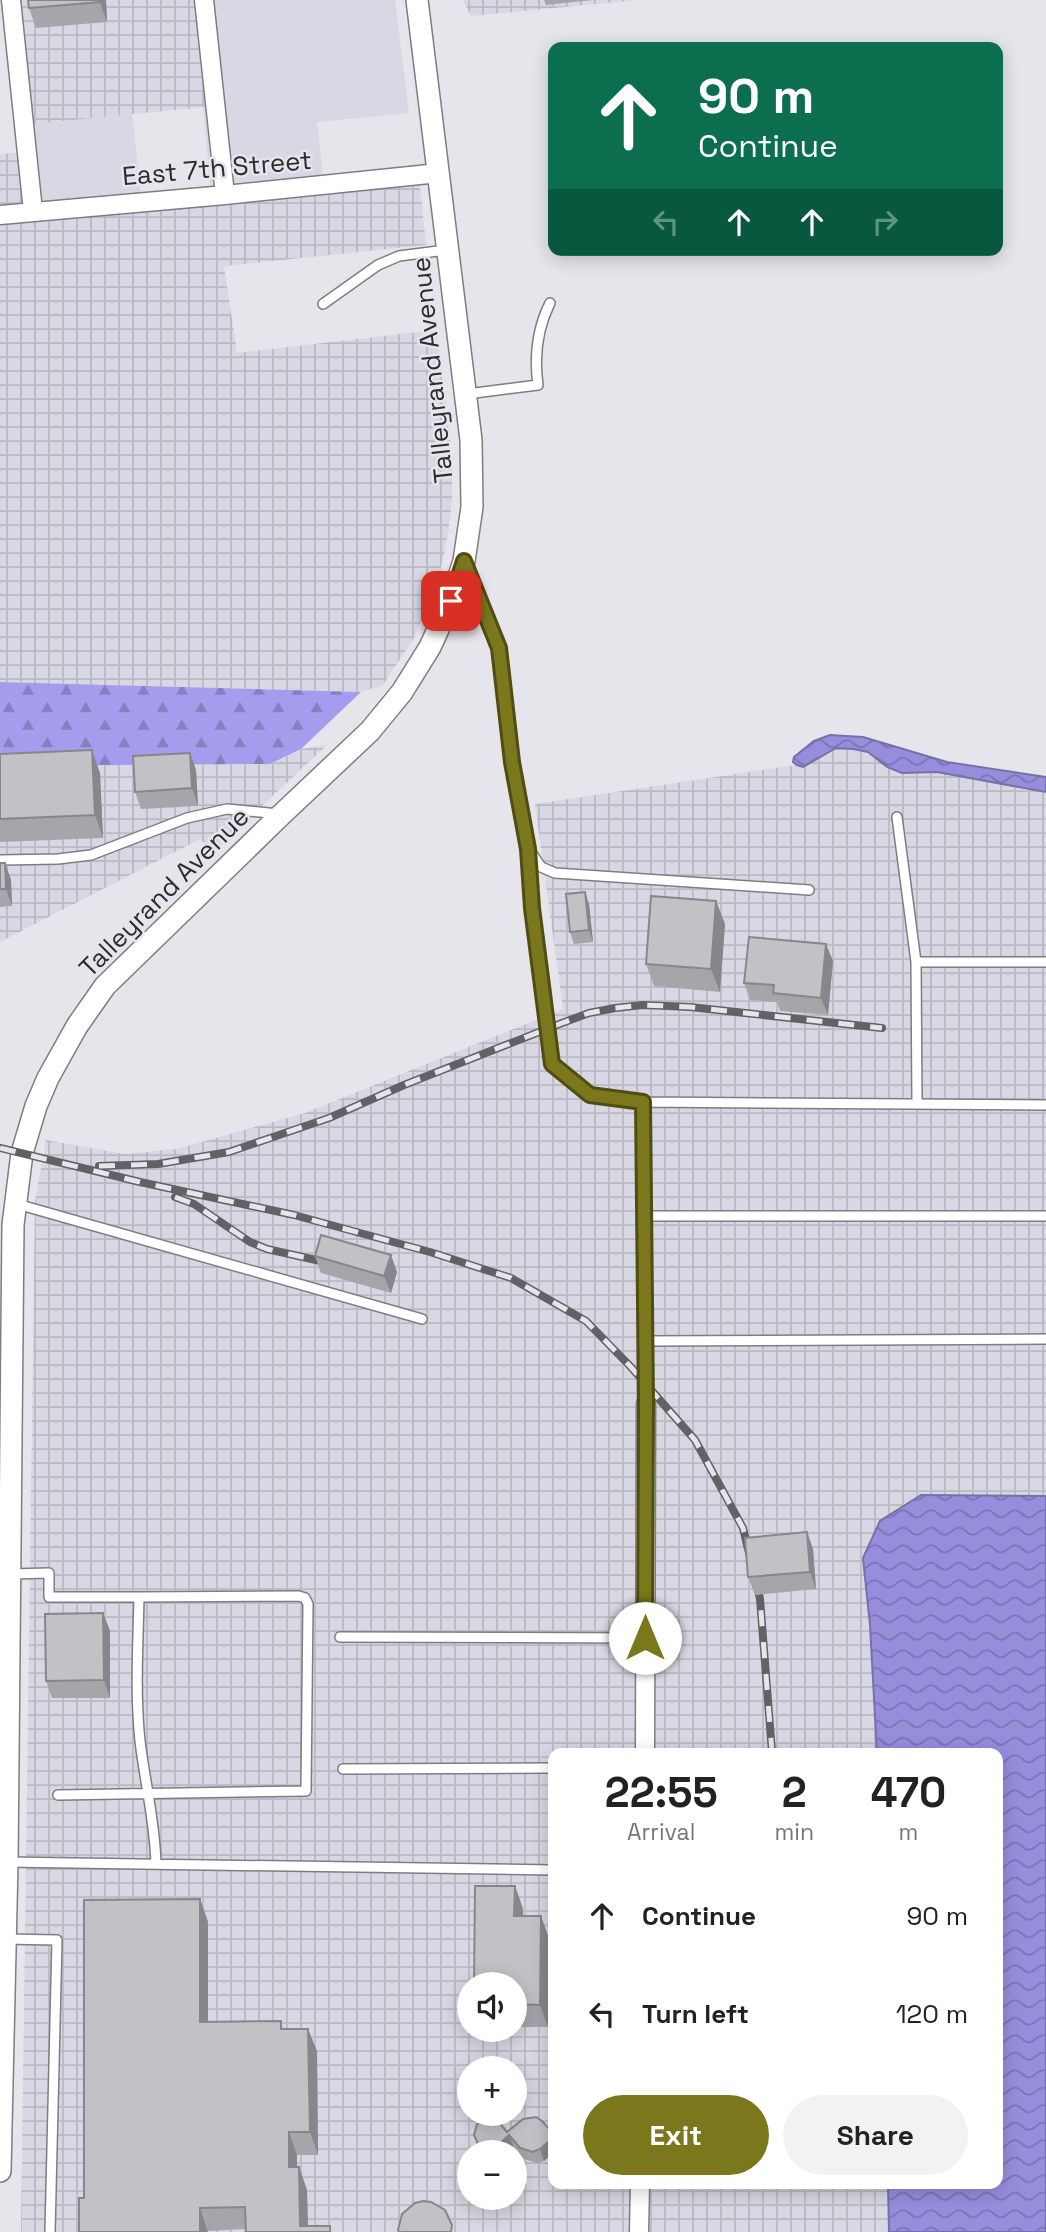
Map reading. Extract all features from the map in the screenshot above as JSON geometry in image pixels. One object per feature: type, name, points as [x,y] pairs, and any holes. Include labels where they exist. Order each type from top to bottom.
[{"type":"street","points":[[11,0],[33,211]]},
{"type":"street","points":[[204,0],[225,195]]},
{"type":"street","name":"Talleyrand Avenue","points":[[0,2171],[2,1939],[7,1862],[4,1726],[15,1204],[22,1153],[36,1106],[48,1078],[77,1026],[105,986],[370,732],[402,692],[430,647],[451,601],[464,561],[472,507],[471,440],[417,0]]},
{"type":"street","name":"East 7th Street","points":[[0,215],[439,173]]},
{"type":"street","points":[[645,1748],[646,1404]]},
{"type":"street","points":[[639,2232],[640,2189]]},
{"type":"lane","points":[[323,304],[378,265],[399,257],[448,250]]},
{"type":"lane","points":[[465,394],[538,385],[537,339],[540,322],[550,303]]},
{"type":"lane","points":[[464,561],[499,648],[512,762],[528,849],[532,908],[552,1064],[590,1095],[643,1102],[1046,1105]]},
{"type":"lane","points":[[0,860],[58,859],[91,855],[187,818],[227,809],[281,815]]},
{"type":"lane","points":[[897,817],[916,962],[917,1104]]},
{"type":"lane","points":[[528,849],[541,867],[555,873],[809,890]]},
{"type":"lane","points":[[916,962],[1046,962]]},
{"type":"lane","points":[[643,1102],[646,1404]]},
{"type":"lane","points":[[15,1204],[37,1208],[422,1319]]},
{"type":"lane","points":[[644,1216],[1046,1216]]},
{"type":"lane","points":[[645,1342],[1046,1339]]},
{"type":"lane","points":[[9,1574],[49,1573],[49,1597],[299,1596],[305,1598],[308,1604],[306,1791],[58,1795]]},
{"type":"lane","points":[[139,1597],[140,1742],[149,1793],[156,1864]]},
{"type":"lane","points":[[340,1637],[645,1638]]},
{"type":"lane","points":[[344,1769],[548,1768]]},
{"type":"lane","points":[[7,1862],[548,1870]]},
{"type":"lane","points":[[2,1939],[57,1940],[50,2232]]},
{"type":"shaded area","points":[[20,0],[194,0],[205,107],[32,124]]},
{"type":"shaded area","points":[[194,0],[395,0],[409,113],[317,122],[323,176],[210,185]]},
{"type":"shaded area","points":[[463,0],[637,0],[471,16]]},
{"type":"shaded area","points":[[132,114],[141,193],[41,202],[32,124]]},
{"type":"shaded area","points":[[35,151],[42,202],[418,167],[426,245],[224,266],[237,353],[436,330],[452,455],[452,500],[448,535],[438,581],[414,638],[383,685],[361,692],[0,682],[0,154]]},
{"type":"shaded area","points":[[327,745],[213,852],[200,839],[0,942],[0,766],[270,764],[301,749]]},
{"type":"shaded area","points":[[836,748],[868,752],[887,767],[902,773],[937,772],[1046,792],[1046,1496],[921,1495],[863,1558],[870,1625],[877,1748],[548,1748],[548,2189],[888,2189],[889,2232],[21,2232],[35,1201],[46,1140],[124,1154],[177,1149],[305,1113],[563,1009],[535,804],[796,765],[803,767]]},
{"type":"green space","points":[[0,682],[361,692],[301,749],[270,764],[0,766]]},
{"type":"water","points":[[830,735],[863,737],[947,762],[1046,777],[1046,792],[937,772],[902,773],[887,767],[868,752],[853,749],[836,748],[803,767],[793,762],[794,757],[814,741]]},
{"type":"water","points":[[921,1495],[1046,1496],[1046,2232],[889,2232],[888,2189],[1003,2189],[1003,1748],[877,1748],[870,1625],[863,1558],[880,1521]]},
{"type":"building","points":[[28,0],[100,0],[100,2],[29,8]]},
{"type":"building","points":[[92,750],[95,815],[0,819],[0,754]]},
{"type":"building","points":[[190,753],[192,788],[135,792],[133,756]]},
{"type":"building","points":[[0,863],[5,863],[6,889],[0,889]]},
{"type":"building","points":[[585,892],[589,930],[570,932],[566,894]]},
{"type":"building","points":[[651,896],[716,901],[711,969],[646,964]]},
{"type":"building","points":[[749,937],[826,944],[821,998],[773,993],[774,985],[744,983]]},
{"type":"building","points":[[321,1235],[391,1255],[384,1276],[315,1256]]},
{"type":"building","points":[[807,1532],[810,1572],[748,1577],[745,1538]]},
{"type":"building","points":[[103,1613],[104,1680],[46,1681],[45,1614]]},
{"type":"building","points":[[475,1886],[515,1886],[514,1916],[541,1916],[540,2005],[527,2004],[527,1972],[474,1972]]},
{"type":"building","points":[[200,1899],[200,2022],[281,2021],[281,2029],[308,2029],[310,2132],[289,2132],[289,2167],[299,2167],[300,2226],[330,2226],[330,2232],[246,2232],[245,2207],[200,2208],[200,2232],[79,2232],[79,2198],[84,2198],[84,1900]]},
{"type":"building","points":[[536,2117],[548,2128],[548,2142],[533,2152],[527,2150],[527,2140],[513,2140],[509,2135],[504,2140],[476,2140],[474,2135],[476,2126],[502,2126],[507,2132],[514,2126],[527,2126],[527,2118]]},
{"type":"building","points":[[431,2202],[445,2210],[452,2225],[451,2232],[399,2232],[402,2214],[415,2203]]},
{"type":"railway","points":[[99,1166],[158,1164],[229,1152],[329,1118],[404,1085],[562,1023],[589,1013],[615,1008],[643,1005],[690,1007],[882,1028]]},
{"type":"railway","points":[[0,1148],[294,1215],[430,1252],[511,1278],[586,1321],[695,1440],[743,1528],[760,1599],[772,1748]]},
{"type":"railway","points":[[175,1197],[194,1204],[250,1242],[267,1249],[325,1262]]},
{"type":"route","points":[[451,601],[464,561],[499,648],[512,762],[528,849],[532,908],[552,1064],[590,1095],[643,1102],[645,1638]]}]
